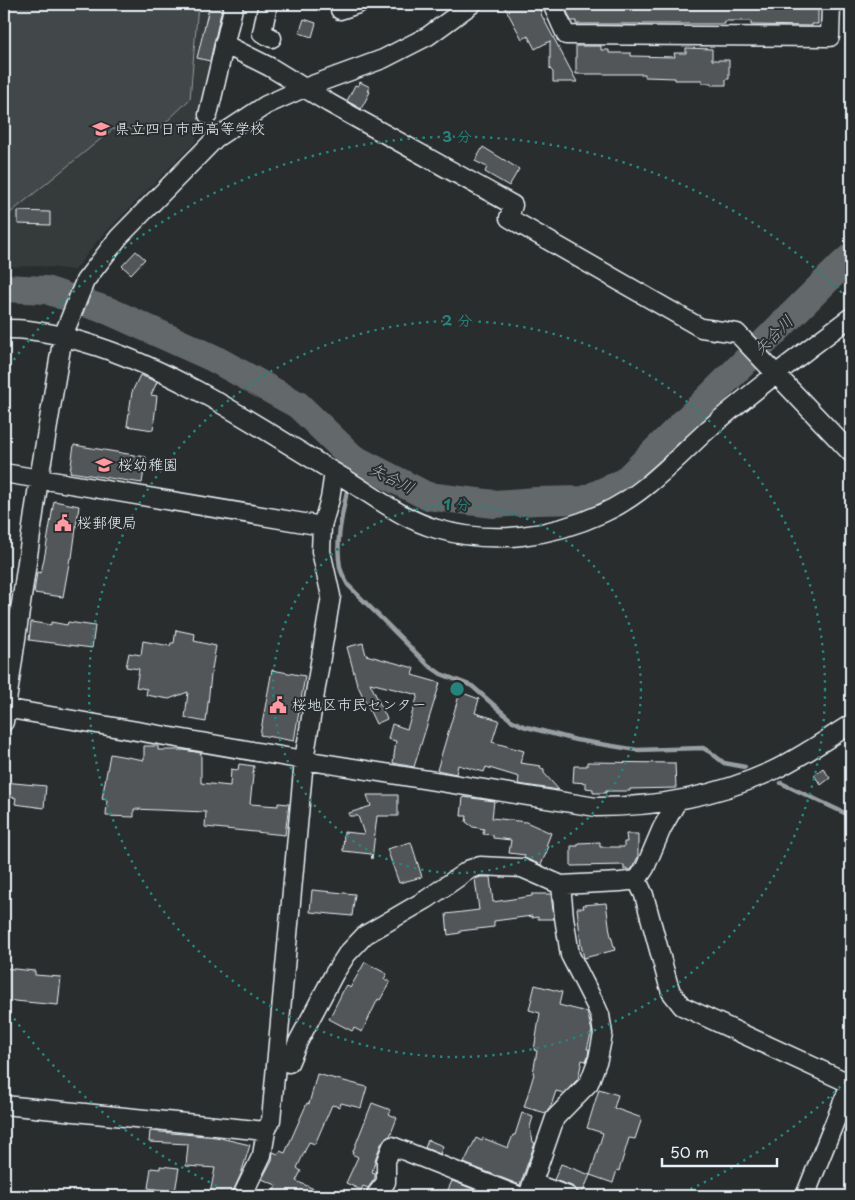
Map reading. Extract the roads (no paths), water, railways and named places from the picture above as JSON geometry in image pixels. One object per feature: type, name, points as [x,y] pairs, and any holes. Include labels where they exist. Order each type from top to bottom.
[{"type":"street","points":[[208,115],[234,4]]},
{"type":"street","points":[[268,4],[262,32],[272,38]]},
{"type":"street","points":[[340,4],[340,10],[358,4]]},
{"type":"street","points":[[472,4],[428,36],[383,59],[304,88],[266,105],[216,138],[119,237],[85,281],[63,336],[39,479],[4,713],[596,807],[628,807],[678,800],[728,787],[772,771],[851,724]]},
{"type":"street","points":[[552,4],[566,35],[830,37],[831,4]]},
{"type":"street","points":[[224,44],[270,67],[513,205],[509,218],[701,328],[738,333],[851,453]]},
{"type":"street","points":[[4,329],[28,330],[63,336],[131,358],[168,375],[263,427],[412,520],[457,534],[509,538],[537,535],[562,528],[604,513],[626,501],[714,425],[772,371],[851,317]]},
{"type":"street","points":[[4,473],[322,526]]},
{"type":"street","points":[[248,1195],[262,1155],[270,1120],[304,760],[331,596],[321,552],[322,526],[337,473]]},
{"type":"street","points":[[289,1063],[334,974],[346,954],[365,936],[427,900],[470,869],[480,866],[522,868],[561,885],[637,880],[645,868],[662,828],[678,800]]},
{"type":"street","points":[[637,880],[644,895],[671,992],[682,1006],[850,1084],[805,1196]]},
{"type":"street","points":[[561,885],[570,955],[600,1014],[603,1034],[602,1046],[589,1083],[555,1118],[530,1190],[568,1196]]},
{"type":"street","points":[[4,1105],[266,1131]]},
{"type":"street","points":[[375,1196],[386,1182],[386,1161],[392,1146],[519,1196]]},
{"type":"waterway","name":"矢合川","points":[[4,288],[46,290],[109,311],[213,358],[298,405],[353,458],[427,496],[494,504],[584,500],[624,482],[851,257]]},
{"type":"waterway","points":[[350,476],[353,458]]},
{"type":"waterway","points":[[348,486],[338,547],[342,574],[348,585],[428,665],[441,674],[472,686],[511,720],[523,726],[576,740],[637,750],[703,748],[724,763],[745,767]]},
{"type":"waterway","points":[[781,783],[851,816]]},
{"type":"place","name":"県立四日市西高等学校","points":[[101,129]]},
{"type":"place","name":"桜幼稚園","points":[[104,465]]},
{"type":"place","name":"桜郵便局","points":[[63,523]]},
{"type":"place","name":"桜地区市民センター","points":[[278,705]]}]
